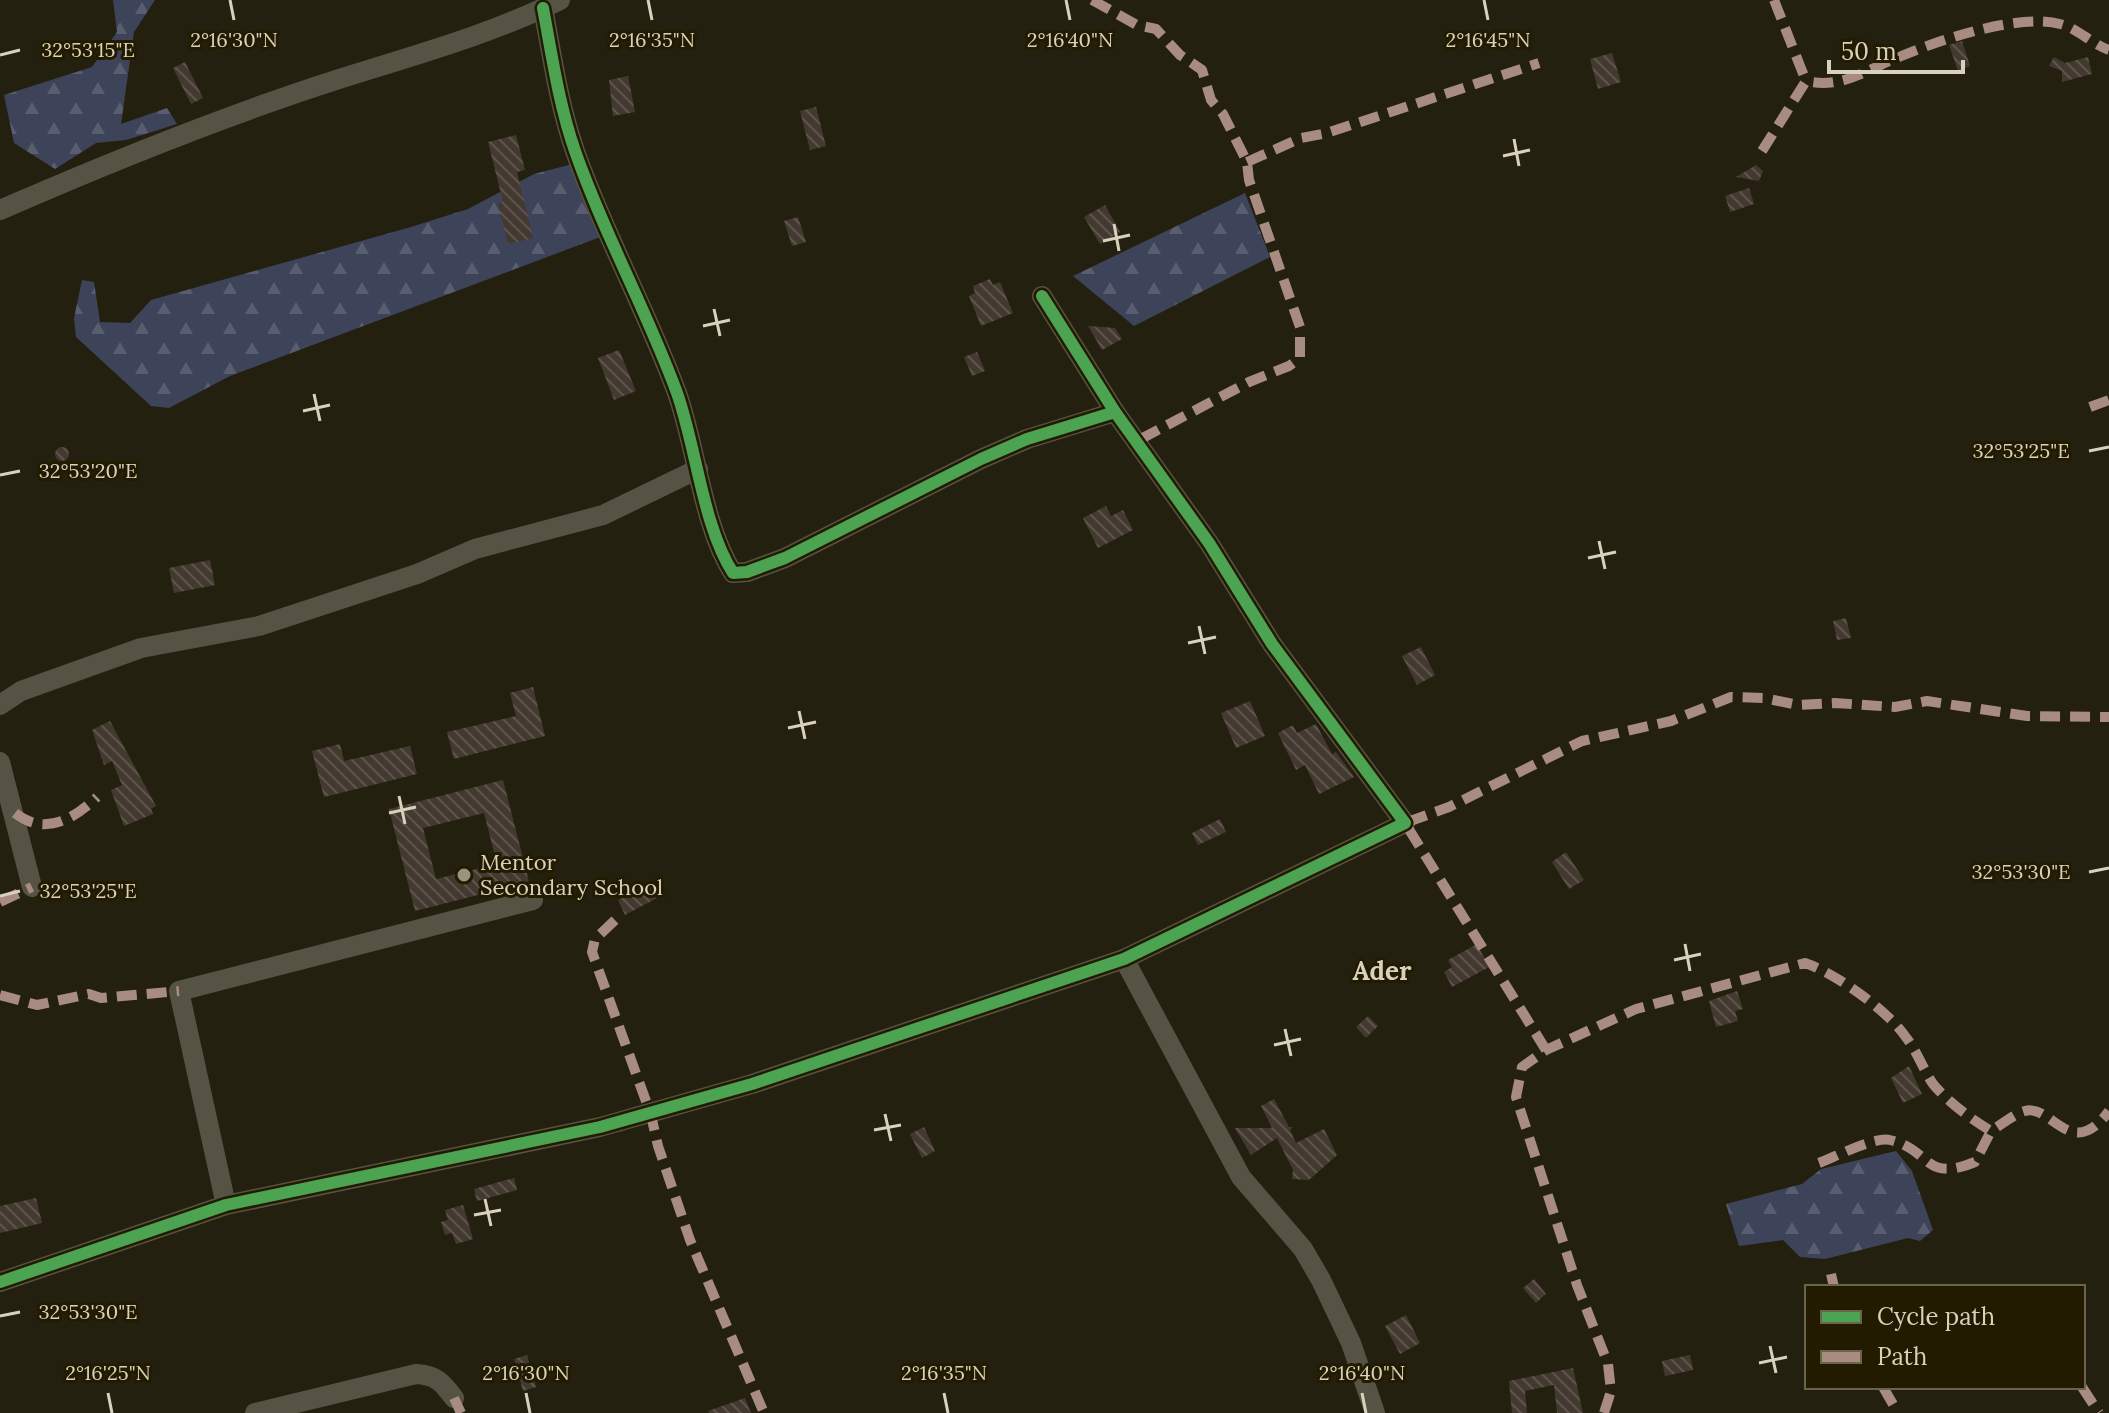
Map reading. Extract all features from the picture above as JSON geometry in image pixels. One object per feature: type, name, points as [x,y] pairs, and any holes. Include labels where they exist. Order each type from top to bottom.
[{"type":"street","points":[[0,210],[164,141],[552,4],[561,103],[575,150],[678,396],[726,563],[733,573],[785,558],[1027,439],[1115,412]]},
{"type":"street","points":[[0,1282],[226,1205],[391,1173],[651,1115],[1124,959],[1405,823],[1272,644],[1209,543],[1115,412],[1042,296]]},
{"type":"street","points":[[0,705],[21,691],[141,648],[259,626],[417,574],[475,549],[603,515],[698,469]]},
{"type":"street","points":[[0,762],[32,887]]},
{"type":"street","points":[[226,1205],[179,991],[533,900]]},
{"type":"street","points":[[1124,959],[1241,1177],[1303,1249],[1321,1280],[1351,1343],[1375,1413]]},
{"type":"street","points":[[255,1413],[416,1374],[431,1375],[441,1380],[454,1398]]},
{"type":"green space","points":[[113,0],[155,0],[134,32],[121,124],[167,108],[177,124],[126,140],[96,143],[55,169],[14,143],[4,95],[92,67],[117,32]]},
{"type":"green space","points":[[576,163],[603,236],[230,376],[169,408],[151,406],[76,337],[74,318],[82,280],[94,282],[100,322],[130,323],[151,300],[468,209],[534,174]]},
{"type":"green space","points":[[1245,193],[1270,257],[1134,326],[1073,276]]},
{"type":"green space","points":[[1896,1151],[1912,1171],[1933,1230],[1920,1241],[1908,1238],[1825,1259],[1800,1257],[1783,1240],[1739,1246],[1726,1204],[1802,1184],[1821,1169]]},
{"type":"building","points":[[1962,41],[1970,66],[1958,71],[1949,45]]},
{"type":"building","points":[[1612,53],[1621,82],[1598,89],[1590,59]]},
{"type":"building","points":[[2054,57],[2065,63],[2088,57],[2092,74],[2062,82],[2062,71],[2049,66]]},
{"type":"building","points":[[185,62],[203,98],[191,104],[173,68]]},
{"type":"building","points":[[628,76],[635,112],[613,116],[609,80]]},
{"type":"building","points":[[816,107],[826,146],[810,150],[800,111]]},
{"type":"building","points":[[516,135],[525,170],[517,172],[533,238],[508,244],[498,203],[503,202],[488,142]]},
{"type":"building","points":[[1756,165],[1763,171],[1759,181],[1736,177]]},
{"type":"building","points":[[1749,188],[1754,204],[1730,212],[1725,196]]},
{"type":"building","points":[[1105,205],[1120,232],[1100,244],[1084,217]]},
{"type":"building","points":[[798,217],[806,242],[792,246],[784,221]]},
{"type":"building","points":[[990,279],[993,285],[1000,282],[1013,313],[981,326],[969,296],[975,293],[973,286]]},
{"type":"building","points":[[1088,326],[1115,328],[1122,339],[1102,350]]},
{"type":"building","points":[[619,350],[636,391],[614,400],[598,358]]},
{"type":"building","points":[[977,352],[985,371],[972,376],[964,357]]},
{"type":"building","points":[[62,447],[69,454],[62,461],[55,454]]},
{"type":"building","points":[[1106,506],[1111,516],[1123,510],[1133,530],[1098,548],[1083,518]]},
{"type":"building","points":[[210,560],[215,585],[174,593],[169,568]]},
{"type":"building","points":[[1846,618],[1851,638],[1837,640],[1833,621]]},
{"type":"building","points":[[1421,647],[1435,675],[1417,685],[1402,656]]},
{"type":"building","points":[[533,687],[545,736],[454,759],[447,732],[516,716],[510,693]]},
{"type":"building","points":[[1250,701],[1265,736],[1236,748],[1221,713]]},
{"type":"building","points":[[110,721],[156,806],[151,809],[153,814],[124,826],[111,790],[122,785],[112,761],[104,765],[92,730]]},
{"type":"building","points":[[1316,724],[1332,754],[1336,752],[1354,777],[1319,794],[1305,765],[1296,770],[1278,733],[1293,725],[1297,733]]},
{"type":"building","points":[[340,744],[344,761],[410,746],[417,774],[324,797],[312,751]]},
{"type":"building","points":[[503,780],[529,882],[415,911],[389,809]],"holes":[[[484,813],[497,864],[436,879],[423,828]]]},
{"type":"building","points":[[1220,819],[1226,832],[1198,845],[1192,833]]},
{"type":"building","points":[[1566,852],[1584,880],[1569,889],[1552,862]]},
{"type":"building","points":[[650,884],[657,898],[625,915],[618,900]]},
{"type":"building","points":[[1477,944],[1489,967],[1452,987],[1444,972],[1452,967],[1448,960]]},
{"type":"building","points":[[1737,991],[1743,1009],[1735,1011],[1738,1021],[1716,1027],[1709,1001]]},
{"type":"building","points":[[1368,1016],[1378,1026],[1366,1038],[1356,1027]]},
{"type":"building","points":[[1909,1066],[1922,1094],[1903,1103],[1891,1078]]},
{"type":"building","points":[[1274,1099],[1289,1127],[1293,1127],[1290,1130],[1296,1143],[1324,1129],[1337,1155],[1309,1180],[1292,1179],[1293,1170],[1277,1138],[1251,1155],[1235,1128],[1272,1128],[1261,1106]]},
{"type":"building","points":[[924,1127],[935,1151],[922,1158],[910,1134]]},
{"type":"building","points":[[514,1178],[517,1190],[477,1201],[474,1189]]},
{"type":"building","points":[[36,1198],[42,1223],[0,1233],[0,1206]]},
{"type":"building","points":[[463,1205],[473,1239],[456,1244],[452,1233],[445,1235],[441,1222],[448,1220],[445,1210]]},
{"type":"building","points":[[1534,1279],[1546,1294],[1536,1303],[1523,1288]]},
{"type":"building","points":[[1406,1315],[1420,1343],[1400,1354],[1385,1326]]},
{"type":"building","points":[[527,1355],[536,1387],[523,1391],[514,1359]]},
{"type":"building","points":[[1690,1355],[1693,1370],[1665,1376],[1662,1361]]},
{"type":"building","points":[[1573,1368],[1583,1413],[1557,1413],[1554,1385],[1525,1391],[1527,1413],[1512,1413],[1509,1381]]},
{"type":"building","points":[[745,1398],[751,1413],[708,1411]]},
{"type":"marked path","points":[[1092,0],[1137,25],[1156,29],[1180,55],[1202,70],[1211,100],[1223,114],[1247,162],[1249,180],[1300,327],[1300,358],[1289,366],[1249,382],[1135,442]]},
{"type":"marked path","points":[[1774,0],[1806,81]]},
{"type":"marked path","points":[[1762,151],[1806,81],[1843,80],[1956,36],[2001,25],[2043,22],[2066,26],[2109,50]]},
{"type":"marked path","points":[[1247,162],[1301,138],[1327,133],[1539,63]]},
{"type":"marked path","points":[[2090,407],[2109,400]]},
{"type":"marked path","points":[[1546,1050],[1405,823],[1449,807],[1582,741],[1671,721],[1731,697],[1764,698],[1798,705],[1835,703],[1895,707],[1927,701],[2027,716],[2109,717]]},
{"type":"marked path","points":[[15,813],[37,823],[58,822],[97,797]]},
{"type":"marked path","points":[[0,902],[32,887]]},
{"type":"marked path","points":[[615,920],[595,939],[592,952],[651,1115],[658,1146],[690,1240],[764,1413]]},
{"type":"marked path","points":[[1604,1413],[1611,1391],[1608,1364],[1577,1285],[1516,1097],[1522,1067],[1546,1050],[1636,1009],[1805,963],[1845,984],[1886,1015],[1909,1042],[1939,1091],[1991,1131],[2021,1112],[2035,1111],[2062,1128],[2084,1132],[2096,1126],[2109,1111]]},
{"type":"marked path","points":[[0,995],[37,1005],[89,994],[101,998],[179,991]]},
{"type":"marked path","points":[[1819,1163],[1865,1144],[1890,1140],[1904,1145],[1936,1167],[1958,1167],[1975,1162],[1991,1131]]},
{"type":"marked path","points":[[1831,1274],[1834,1285]]},
{"type":"marked path","points":[[1884,1389],[1898,1413]]},
{"type":"marked path","points":[[2083,1389],[2099,1413]]},
{"type":"marked path","points":[[454,1398],[461,1413]]},
{"type":"cycle path","points":[[543,8],[569,134],[677,393],[714,533],[733,573],[747,572],[785,558],[1027,439],[1115,412]]},
{"type":"cycle path","points":[[0,1282],[226,1205],[600,1127],[752,1084],[1124,959],[1405,823],[1272,644],[1209,543],[1115,412],[1042,296]]},
{"type":"place","name":"Mentor Secondary School","points":[[464,875]]},
{"type":"district","name":"Ader","points":[[1382,970]]}]
